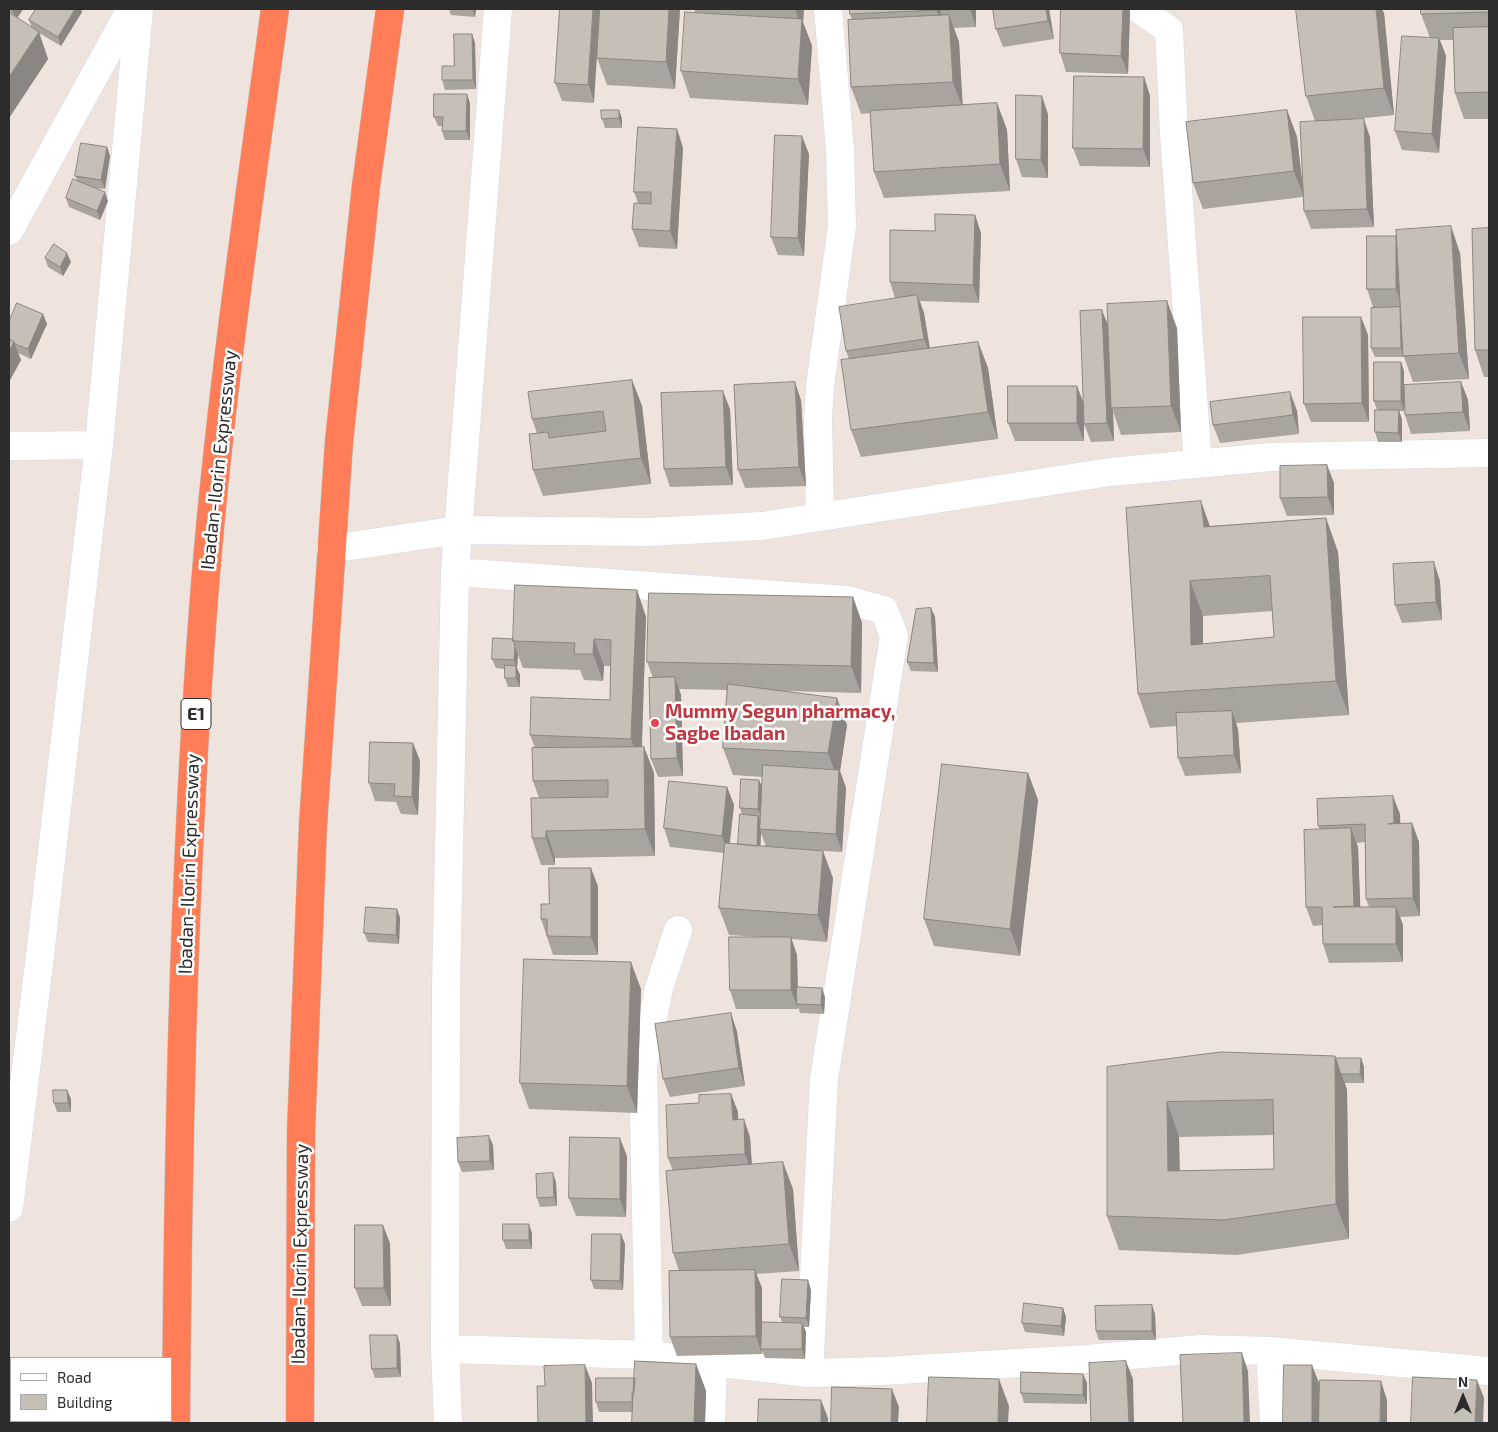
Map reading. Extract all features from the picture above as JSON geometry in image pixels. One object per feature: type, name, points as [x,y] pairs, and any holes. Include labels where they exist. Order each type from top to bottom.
[{"type":"highway","name":"Ibadan-Ilorin Expressway","points":[[176,1423],[178,1220],[189,825],[204,608],[221,423],[275,9]]},
{"type":"highway","name":"Ibadan-Ilorin Expressway","points":[[300,1423],[301,1133],[313,825],[339,442],[365,196],[390,9]]},
{"type":"street","points":[[10,225],[131,9]]},
{"type":"street","points":[[9,1208],[99,444],[139,9]]},
{"type":"street","points":[[448,1423],[445,1350],[446,997],[454,572],[498,9]]},
{"type":"street","points":[[820,517],[818,418],[820,386],[842,226],[840,149],[828,9]]},
{"type":"street","points":[[1139,9],[1169,30],[1174,134],[1198,464]]},
{"type":"street","points":[[9,446],[99,444]]},
{"type":"street","points":[[332,549],[458,530],[648,532],[762,526],[1110,472],[1270,457],[1489,453]]},
{"type":"street","points":[[454,572],[847,600],[884,610],[894,636],[824,1079],[809,1373]]},
{"type":"street","points":[[649,1355],[643,1066],[659,988],[678,930]]},
{"type":"street","points":[[445,1350],[649,1355],[809,1373],[883,1371],[1076,1360],[1201,1349],[1270,1351],[1489,1371]]},
{"type":"street","points":[[1270,1351],[1274,1423]]},
{"type":"street","points":[[711,1423],[713,1362]]},
{"type":"building","points":[[36,9],[75,9],[58,37],[29,20]]},
{"type":"building","points":[[560,9],[593,9],[588,85],[555,83]]},
{"type":"building","points":[[600,9],[669,9],[666,62],[597,58]]},
{"type":"building","points":[[850,9],[936,9],[936,10],[850,14]]},
{"type":"building","points":[[993,9],[1046,9],[1048,21],[996,29]]},
{"type":"building","points":[[1061,9],[1123,9],[1121,56],[1060,53]]},
{"type":"building","points":[[1296,9],[1376,9],[1384,88],[1306,96]]},
{"type":"building","points":[[1421,9],[1489,9],[1489,12],[1421,14]]},
{"type":"building","points":[[9,12],[39,32],[9,77]]},
{"type":"building","points":[[685,12],[802,19],[798,79],[681,71]]},
{"type":"building","points":[[949,15],[953,82],[851,87],[848,20]]},
{"type":"building","points":[[1489,27],[1489,92],[1455,93],[1453,28]]},
{"type":"building","points":[[454,34],[472,34],[473,80],[442,80],[442,66],[454,66]]},
{"type":"building","points":[[1402,36],[1439,38],[1432,134],[1395,131]]},
{"type":"building","points":[[1074,76],[1144,77],[1143,149],[1073,148]]},
{"type":"building","points":[[434,94],[467,94],[466,131],[442,131],[443,117],[434,117]]},
{"type":"building","points":[[1016,95],[1042,96],[1041,160],[1016,159]]},
{"type":"building","points":[[997,103],[1000,164],[874,172],[870,111]]},
{"type":"building","points":[[601,110],[619,110],[619,118],[602,119]]},
{"type":"building","points":[[1287,110],[1294,171],[1193,183],[1186,122]]},
{"type":"building","points":[[1364,119],[1367,209],[1304,211],[1300,122]]},
{"type":"building","points":[[638,127],[677,129],[670,231],[632,229],[634,203],[651,204],[651,192],[634,192]]},
{"type":"building","points":[[775,135],[802,136],[798,238],[771,237]]},
{"type":"building","points":[[81,143],[107,147],[101,180],[75,176]]},
{"type":"building","points":[[73,179],[105,192],[97,211],[66,198]]},
{"type":"building","points":[[935,214],[975,215],[973,285],[890,282],[890,230],[935,231]]},
{"type":"building","points":[[1451,226],[1459,353],[1403,356],[1396,230]]},
{"type":"building","points":[[1489,228],[1489,350],[1475,350],[1472,229]]},
{"type":"building","points":[[1367,236],[1396,236],[1396,289],[1367,289]]},
{"type":"building","points":[[54,244],[67,253],[60,267],[45,258]]},
{"type":"building","points":[[917,295],[924,339],[846,351],[839,307]]},
{"type":"building","points":[[1167,301],[1171,406],[1111,408],[1107,304]]},
{"type":"building","points":[[17,303],[43,314],[28,349],[15,344],[9,339],[9,322]]},
{"type":"building","points":[[1400,307],[1401,348],[1371,348],[1371,308]]},
{"type":"building","points":[[1102,310],[1107,423],[1084,424],[1080,311]]},
{"type":"building","points":[[1303,317],[1361,317],[1362,403],[1304,404]]},
{"type":"building","points":[[9,339],[14,342],[9,351]]},
{"type":"building","points":[[978,342],[988,412],[851,430],[841,360]]},
{"type":"building","points":[[1374,362],[1401,362],[1401,401],[1374,401]]},
{"type":"building","points":[[632,380],[641,458],[533,470],[529,434],[548,432],[549,438],[606,431],[603,411],[532,419],[528,392]]},
{"type":"building","points":[[795,382],[799,467],[738,470],[734,385]]},
{"type":"building","points":[[1461,382],[1463,412],[1405,415],[1404,385]]},
{"type":"building","points":[[1008,386],[1077,386],[1077,423],[1008,423]]},
{"type":"building","points":[[723,391],[726,467],[664,469],[661,393]]},
{"type":"building","points":[[1290,392],[1293,415],[1213,425],[1210,402]]},
{"type":"building","points":[[1375,410],[1399,410],[1398,433],[1375,432]]},
{"type":"building","points":[[1327,465],[1328,497],[1280,498],[1280,466]]},
{"type":"building","points":[[1201,501],[1204,527],[1326,518],[1336,681],[1138,694],[1126,508]],"holes":[[[1270,576],[1274,637],[1191,645],[1190,581]]]},
{"type":"building","points":[[1434,562],[1436,602],[1395,605],[1393,564]]},
{"type":"building","points":[[515,585],[637,590],[631,739],[530,735],[531,697],[610,700],[611,640],[594,639],[593,654],[574,654],[575,643],[513,641]]},
{"type":"building","points":[[649,593],[853,597],[851,666],[647,662]]},
{"type":"building","points":[[931,608],[934,663],[907,662],[916,609]]},
{"type":"building","points":[[493,638],[513,639],[515,646],[514,660],[492,659]]},
{"type":"building","points":[[505,665],[516,666],[516,678],[505,678]]},
{"type":"building","points":[[675,677],[677,758],[651,759],[649,678]]},
{"type":"building","points":[[728,684],[837,698],[828,753],[723,748]]},
{"type":"building","points":[[1232,711],[1234,755],[1178,758],[1176,713]]},
{"type":"building","points":[[370,742],[413,743],[412,797],[394,796],[395,784],[369,783]]},
{"type":"building","points":[[644,747],[645,829],[546,831],[546,838],[532,838],[531,798],[608,797],[608,780],[533,781],[532,748]]},
{"type":"building","points":[[942,764],[1028,773],[1010,929],[924,919]]},
{"type":"building","points":[[763,765],[839,770],[836,834],[760,829]]},
{"type":"building","points":[[741,779],[759,780],[758,809],[740,808]]},
{"type":"building","points":[[669,781],[727,787],[722,836],[664,828]]},
{"type":"building","points":[[1393,796],[1394,823],[1388,824],[1412,823],[1413,898],[1366,899],[1365,824],[1318,826],[1317,799]]},
{"type":"building","points":[[740,814],[758,816],[757,846],[738,844]]},
{"type":"building","points":[[1351,828],[1354,906],[1333,907],[1396,907],[1396,944],[1323,944],[1322,907],[1306,907],[1304,830]]},
{"type":"building","points":[[725,843],[823,851],[818,915],[719,908]]},
{"type":"building","points":[[549,868],[591,868],[591,937],[547,936],[547,919],[541,919],[541,904],[549,904]]},
{"type":"building","points":[[366,907],[397,909],[396,935],[364,933]]},
{"type":"building","points":[[729,937],[791,937],[791,990],[730,990]]},
{"type":"building","points":[[524,959],[631,962],[627,1086],[520,1083]]},
{"type":"building","points":[[797,987],[822,988],[821,1005],[797,1004]]},
{"type":"building","points":[[731,1013],[739,1068],[663,1079],[655,1024]]},
{"type":"building","points":[[1221,1052],[1335,1056],[1336,1204],[1224,1220],[1107,1216],[1107,1067]],"holes":[[[1273,1100],[1274,1169],[1168,1171],[1167,1102]]]},
{"type":"building","points":[[1336,1058],[1361,1058],[1360,1074],[1341,1074]]},
{"type":"building","points":[[53,1090],[67,1090],[68,1103],[54,1103]]},
{"type":"building","points":[[731,1094],[733,1120],[744,1119],[745,1154],[668,1158],[666,1105],[699,1103],[699,1095]]},
{"type":"building","points":[[489,1136],[490,1161],[458,1162],[457,1138]]},
{"type":"building","points":[[570,1137],[620,1138],[620,1199],[569,1198]]},
{"type":"building","points":[[783,1162],[789,1244],[673,1253],[666,1171]]},
{"type":"building","points":[[553,1173],[554,1197],[537,1198],[536,1174]]},
{"type":"building","points":[[503,1224],[529,1224],[529,1240],[503,1240]]},
{"type":"building","points":[[355,1225],[383,1225],[384,1288],[355,1288]]},
{"type":"building","points":[[592,1234],[621,1234],[620,1281],[591,1280]]},
{"type":"building","points":[[755,1270],[756,1336],[670,1337],[669,1271]]},
{"type":"building","points":[[782,1279],[808,1280],[806,1318],[780,1317]]},
{"type":"building","points":[[1024,1303],[1063,1308],[1061,1326],[1022,1323]]},
{"type":"building","points":[[1152,1305],[1152,1331],[1096,1331],[1095,1306]]},
{"type":"building","points":[[762,1322],[802,1323],[802,1349],[761,1349]]},
{"type":"building","points":[[370,1335],[397,1335],[397,1368],[372,1369]]},
{"type":"building","points":[[1242,1353],[1244,1423],[1183,1423],[1180,1355]]},
{"type":"building","points":[[635,1361],[696,1364],[694,1423],[632,1423]]},
{"type":"building","points":[[1126,1361],[1129,1423],[1091,1423],[1089,1363]]},
{"type":"building","points":[[585,1365],[586,1423],[538,1423],[537,1386],[545,1386],[544,1366]]},
{"type":"building","points":[[1284,1365],[1312,1365],[1312,1423],[1283,1423]]},
{"type":"building","points":[[1021,1372],[1083,1374],[1083,1395],[1021,1393]]},
{"type":"building","points":[[929,1377],[999,1379],[998,1423],[927,1423]]},
{"type":"building","points":[[1413,1377],[1477,1380],[1475,1423],[1411,1423]]},
{"type":"building","points":[[596,1378],[635,1378],[632,1402],[596,1402]]},
{"type":"building","points":[[1320,1380],[1381,1381],[1380,1423],[1319,1423]]},
{"type":"building","points":[[832,1387],[892,1389],[891,1423],[831,1423]]},
{"type":"building","points":[[759,1399],[821,1400],[821,1423],[758,1423]]},
{"type":"place","name":"Mummy Segun pharmacy, Sagbe Ibadan","points":[[655,723]]}]
